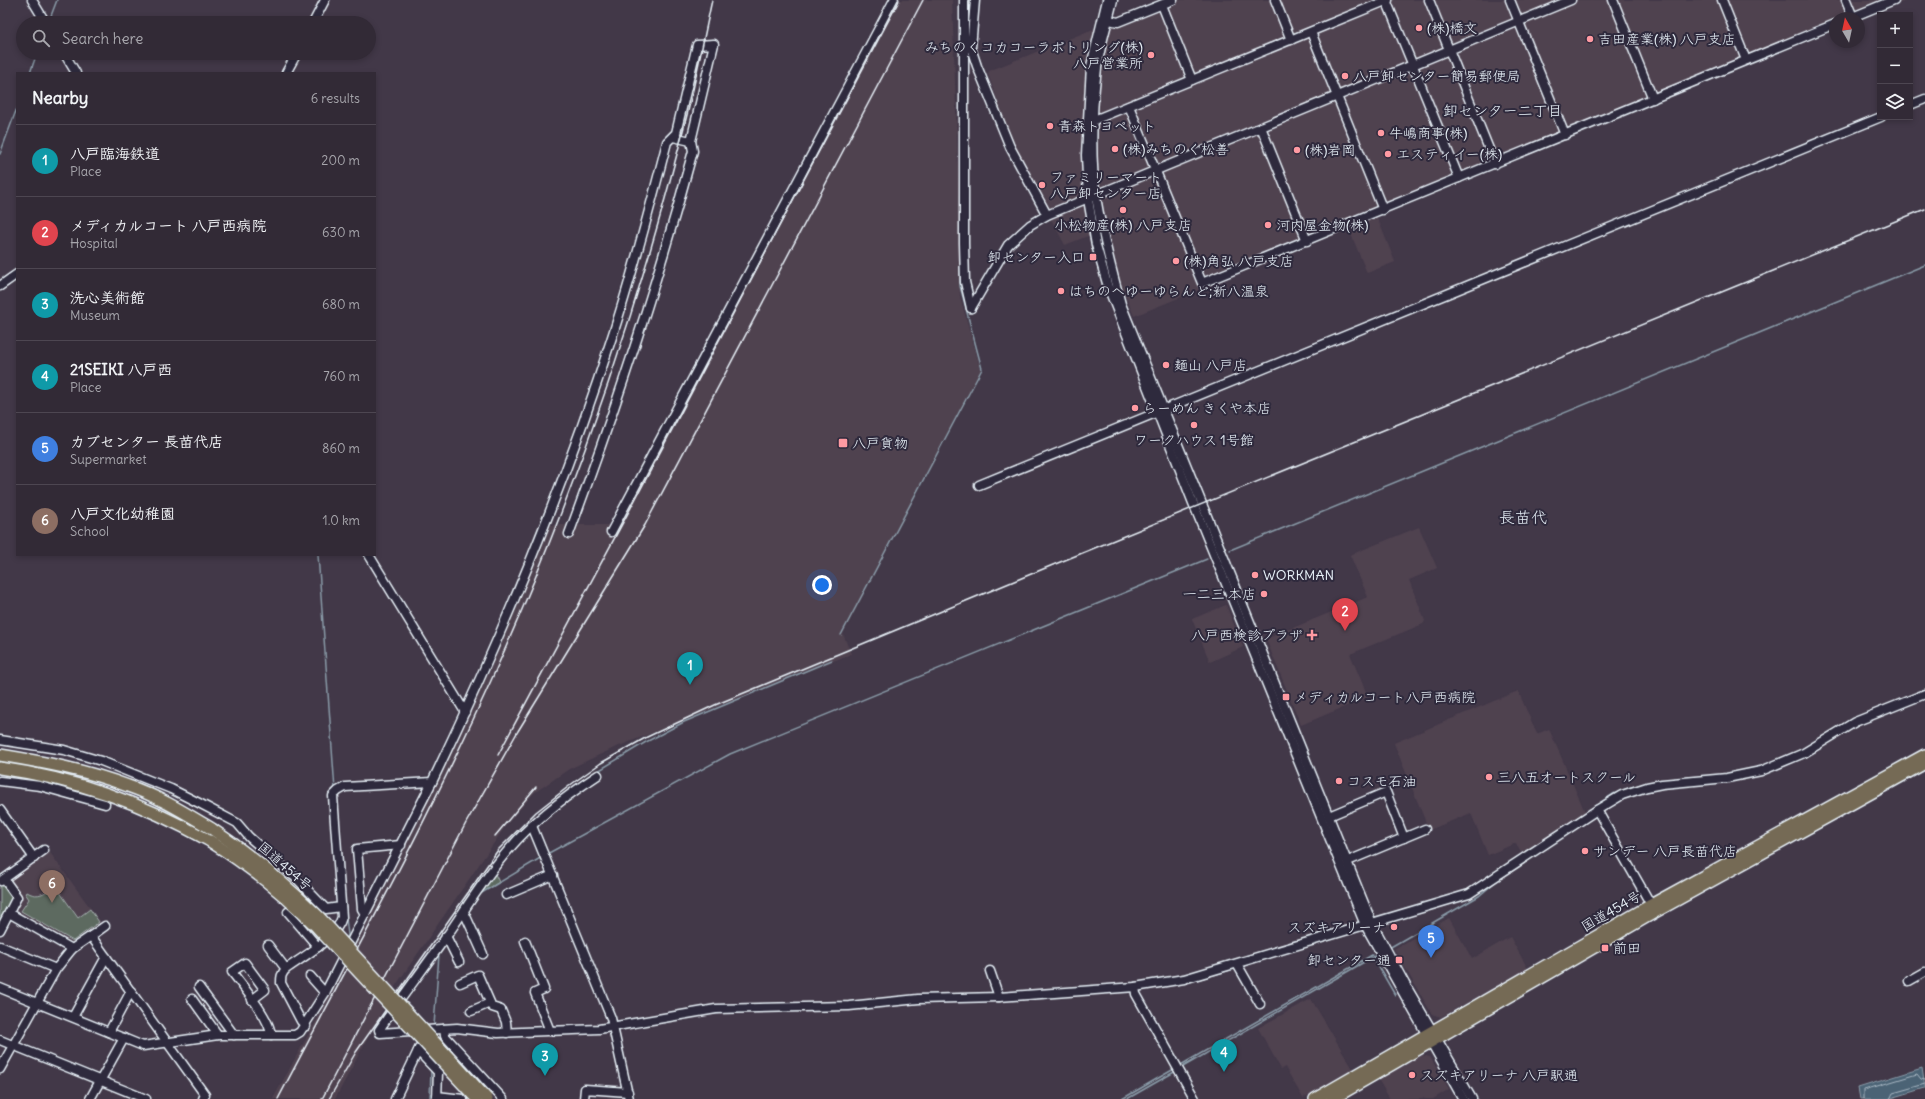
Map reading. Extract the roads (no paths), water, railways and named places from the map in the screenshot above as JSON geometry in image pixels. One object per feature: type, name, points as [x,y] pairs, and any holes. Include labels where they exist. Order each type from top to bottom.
[{"type":"highway","name":"国道454号","points":[[0,755],[43,762],[88,773],[129,786],[169,804],[212,829],[259,862],[319,917],[488,1099]]},
{"type":"highway","name":"国道454号","points":[[1315,1099],[1432,1036],[1925,755]]},
{"type":"highway","name":"国道454号","points":[[1653,909],[1925,764]]},
{"type":"highway","name":"国道454号","points":[[0,768],[57,778],[107,793],[160,815],[210,840],[292,902],[477,1099]]},
{"type":"highway","name":"国道454号","points":[[1332,1099],[1432,1036]]},
{"type":"street","points":[[32,0],[42,16]]},
{"type":"street","points":[[317,16],[325,0]]},
{"type":"street","points":[[611,532],[894,0]]},
{"type":"street","points":[[964,0],[964,243],[965,282],[971,308],[1008,245],[1030,225],[1046,215],[1571,0]]},
{"type":"street","points":[[975,0],[971,48],[1010,147],[1046,215]]},
{"type":"street","points":[[1092,197],[1097,67],[1107,0]]},
{"type":"street","points":[[1114,0],[1105,19],[1090,66],[1086,132],[1096,245],[1108,287],[1348,861],[1369,924]]},
{"type":"street","points":[[1105,19],[1118,22],[1173,0]]},
{"type":"street","points":[[1275,0],[1291,40]]},
{"type":"street","points":[[1094,120],[1387,0],[1459,178]]},
{"type":"street","points":[[1429,0],[1495,164]]},
{"type":"street","points":[[1510,0],[1565,135]]},
{"type":"street","points":[[1613,0],[1652,99]]},
{"type":"street","points":[[1722,0],[1746,60]]},
{"type":"street","points":[[1846,0],[1850,12]]},
{"type":"street","points":[[1864,12],[1894,0]]},
{"type":"street","points":[[1162,5],[1192,80]]},
{"type":"street","points":[[1129,106],[1202,283],[1829,26]]},
{"type":"street","points":[[1311,32],[1383,210]]},
{"type":"street","points":[[0,988],[143,1046],[218,1035],[295,1035],[306,1026],[325,993],[401,845],[465,712],[510,612],[578,435],[615,330],[668,142],[676,133],[697,45],[714,44],[691,141],[693,151],[670,237],[606,433],[569,534]]},
{"type":"street","points":[[68,60],[75,72]]},
{"type":"street","points":[[287,72],[293,60]]},
{"type":"street","points":[[1913,104],[1925,99]]},
{"type":"street","points":[[980,485],[1877,119]]},
{"type":"street","points":[[1261,128],[1306,241]]},
{"type":"street","points":[[673,137],[691,141]]},
{"type":"street","points":[[0,286],[16,275]]},
{"type":"street","points":[[1161,411],[1193,503],[1369,924],[1432,1036],[1472,1099]]},
{"type":"street","points":[[370,556],[465,712]]},
{"type":"street","points":[[598,775],[569,795],[532,826],[495,866],[464,912],[379,1030],[380,1033],[457,1028],[494,1033],[507,1033],[614,1027],[716,1009],[850,1006],[918,999],[999,997],[1135,987],[1184,979],[1469,894],[1622,795],[1647,787],[1727,778],[1761,772],[1804,753],[1856,722],[1925,694]]},
{"type":"street","points":[[0,740],[64,750],[94,758],[142,777],[199,803],[237,823],[249,837],[296,878],[326,909],[341,907]]},
{"type":"street","points":[[0,781],[40,786],[105,804]]},
{"type":"street","points":[[306,1026],[301,1021],[281,984],[282,973],[318,947],[340,923],[341,907],[333,796],[345,787],[432,782]]},
{"type":"street","points":[[1329,816],[1386,792],[1404,838]]},
{"type":"street","points":[[0,810],[34,858]]},
{"type":"street","points":[[1597,810],[1653,909]]},
{"type":"street","points":[[532,826],[614,1027],[629,1096],[585,1089],[584,1099]]},
{"type":"street","points":[[1348,861],[1425,829]]},
{"type":"street","points":[[365,914],[362,909],[357,849],[401,845]]},
{"type":"street","points":[[0,930],[17,897],[2,880],[44,850]]},
{"type":"street","points":[[506,895],[553,875]]},
{"type":"street","points":[[288,912],[318,947]]},
{"type":"street","points":[[464,912],[483,954]]},
{"type":"street","points":[[9,913],[72,949]]},
{"type":"street","points":[[0,1069],[56,969],[72,949],[105,926]]},
{"type":"street","points":[[91,936],[168,1042],[204,1095],[202,1099]]},
{"type":"street","points":[[446,936],[459,962]]},
{"type":"street","points":[[525,941],[544,989],[535,993],[550,1031]]},
{"type":"street","points":[[268,944],[286,969]]},
{"type":"street","points":[[0,946],[56,969]]},
{"type":"street","points":[[73,1017],[106,957]]},
{"type":"street","points":[[1238,964],[1260,1004]]},
{"type":"street","points":[[990,971],[999,997]]},
{"type":"street","points":[[1909,981],[1925,972]]},
{"type":"street","points":[[460,983],[478,975],[492,1008],[501,1010],[506,1022],[507,1033]]},
{"type":"street","points":[[310,976],[325,993]]},
{"type":"street","points":[[199,987],[234,1035]]},
{"type":"street","points":[[1135,987],[1136,994],[1195,1099]]},
{"type":"street","points":[[109,1032],[131,991]]},
{"type":"street","points":[[192,999],[218,1035]]},
{"type":"street","points":[[252,1000],[271,1026],[272,1035]]},
{"type":"street","points":[[471,1011],[490,1003]]},
{"type":"street","points":[[444,1029],[444,1036],[503,1099]]},
{"type":"street","points":[[395,1099],[427,1030]]},
{"type":"street","points":[[1432,1036],[1463,1099]]},
{"type":"street","points":[[90,1099],[124,1038]]},
{"type":"street","points":[[0,1040],[146,1099]]},
{"type":"street","points":[[418,1051],[438,1072],[437,1098],[463,1099]]},
{"type":"water","points":[[1922,1068],[1925,1088],[1888,1099],[1860,1099],[1858,1088]]},
{"type":"waterway","points":[[51,16],[57,0]]},
{"type":"waterway","points":[[960,0],[960,116]]},
{"type":"waterway","points":[[30,72],[35,60]]},
{"type":"waterway","points":[[0,154],[16,111]]},
{"type":"waterway","points":[[841,635],[982,369],[960,286],[960,256]]},
{"type":"waterway","points":[[1230,550],[1925,265]]},
{"type":"waterway","points":[[318,556],[335,790]]},
{"type":"waterway","points":[[547,854],[730,754],[1207,559]]},
{"type":"waterway","points":[[598,771],[646,742],[684,722],[832,660]]},
{"type":"waterway","points":[[1875,710],[1905,698]]},
{"type":"waterway","points":[[1854,727],[1861,724]]},
{"type":"waterway","points":[[1811,753],[1837,737]]},
{"type":"waterway","points":[[1764,774],[1795,761]]},
{"type":"waterway","points":[[1735,780],[1760,775]]},
{"type":"waterway","points":[[1664,780],[1682,778]]},
{"type":"waterway","points":[[1513,861],[1613,794],[1631,787],[1661,780]]},
{"type":"waterway","points":[[1661,788],[1669,787]]},
{"type":"waterway","points":[[480,894],[542,857]]},
{"type":"waterway","points":[[1389,948],[1479,896],[1500,878]]},
{"type":"waterway","points":[[1395,912],[1445,897]]},
{"type":"waterway","points":[[346,918],[348,935],[346,939]]},
{"type":"waterway","points":[[1276,948],[1345,927]]},
{"type":"waterway","points":[[434,1026],[439,954]]},
{"type":"waterway","points":[[1181,1068],[1378,954]]},
{"type":"waterway","points":[[1179,1066],[1372,955]]},
{"type":"waterway","points":[[1373,957],[1395,995]]},
{"type":"waterway","points":[[1189,982],[1234,969]]},
{"type":"waterway","points":[[1150,989],[1175,984]]},
{"type":"waterway","points":[[1012,1000],[1046,998]]},
{"type":"waterway","points":[[906,1004],[980,1001]]},
{"type":"waterway","points":[[743,1012],[833,1010]]},
{"type":"waterway","points":[[713,1014],[723,1013]]},
{"type":"waterway","points":[[618,1030],[697,1016]]},
{"type":"waterway","points":[[434,1025],[464,1024],[478,1027]]},
{"type":"waterway","points":[[1122,1099],[1174,1069]]},
{"type":"waterway","points":[[430,1099],[431,1070]]},
{"type":"waterway","points":[[1127,1099],[1176,1071]]},
{"type":"railway","points":[[278,1099],[417,835],[443,782],[494,674],[551,537],[603,397],[649,254],[688,111],[712,0]]},
{"type":"railway","points":[[498,755],[635,500],[898,0]]},
{"type":"railway","points":[[322,1099],[466,823],[518,731],[645,525],[923,0]]},
{"type":"railway","points":[[329,1099],[356,1052],[498,850],[536,812],[573,783],[601,763],[647,737],[715,705],[1048,567],[1925,209]]},
{"type":"railway","points":[[495,836],[536,787]]},
{"type":"place","name":"(株)橋文","points":[[1419,28]]},
{"type":"place","name":"吉田産業(株) 八戸支店","points":[[1590,39]]},
{"type":"place","name":"みちのくコカコーラボトリング(株) 八戸営業所","points":[[1151,55]]},
{"type":"place","name":"八戸卸センター簡易郵便局","points":[[1345,76]]},
{"type":"place","name":"青森トヨペット","points":[[1050,126]]},
{"type":"place","name":"牛嶋商事(株)","points":[[1381,133]]},
{"type":"place","name":"(株)みちのく松善","points":[[1115,149]]},
{"type":"place","name":"(株)岩岡","points":[[1297,150]]},
{"type":"place","name":"エスティイー(株)","points":[[1388,154]]},
{"type":"place","name":"ファミリーマート 八戸卸センター店","points":[[1042,185]]},
{"type":"place","name":"小松物産(株) 八戸支店","points":[[1123,210]]},
{"type":"place","name":"河内屋金物(株)","points":[[1268,225]]},
{"type":"place","name":"卸センター入口","points":[[1093,257]]},
{"type":"place","name":"(株)角弘 八戸支店","points":[[1176,261]]},
{"type":"place","name":"はちのへゆーゆらんど;新八温泉","points":[[1061,291]]},
{"type":"place","name":"麺山 八戸店","points":[[1166,365]]},
{"type":"place","name":"らーめん きくや本店","points":[[1135,408]]},
{"type":"place","name":"ワークハウス 1号館","points":[[1194,425]]},
{"type":"place","name":"八戸貨物","points":[[843,443]]},
{"type":"place","name":"WORKMAN","points":[[1255,575]]},
{"type":"place","name":"一二三 本店","points":[[1264,594]]},
{"type":"place","name":"メディカルコート 八戸西病院","points":[[1345,631]]},
{"type":"place","name":"八戸西検診プラザ","points":[[1312,635]]},
{"type":"place","name":"八戸臨海鉄道","points":[[690,685]]},
{"type":"place","name":"メディカルコート八戸西病院","points":[[1286,697]]},
{"type":"place","name":"三八五オートスクール","points":[[1489,777]]},
{"type":"place","name":"コスモ石油","points":[[1339,781]]},
{"type":"place","name":"サンデー 八戸長苗代店","points":[[1585,851]]},
{"type":"place","name":"八戸文化幼稚園","points":[[52,903]]},
{"type":"place","name":"スズキアリーナ","points":[[1394,927]]},
{"type":"place","name":"前田","points":[[1605,948]]},
{"type":"place","name":"カブセンター 長苗代店","points":[[1431,958]]},
{"type":"place","name":"卸センター通","points":[[1399,960]]},
{"type":"place","name":"21SEIKI 八戸西","points":[[1224,1072]]},
{"type":"place","name":"スズキアリーナ 八戸駅通","points":[[1412,1075]]},
{"type":"place","name":"洗心美術館","points":[[545,1076]]},
{"type":"district","name":"卸センター二丁目","points":[[1503,111]]},
{"type":"district","name":"長苗代","points":[[1523,517]]}]
